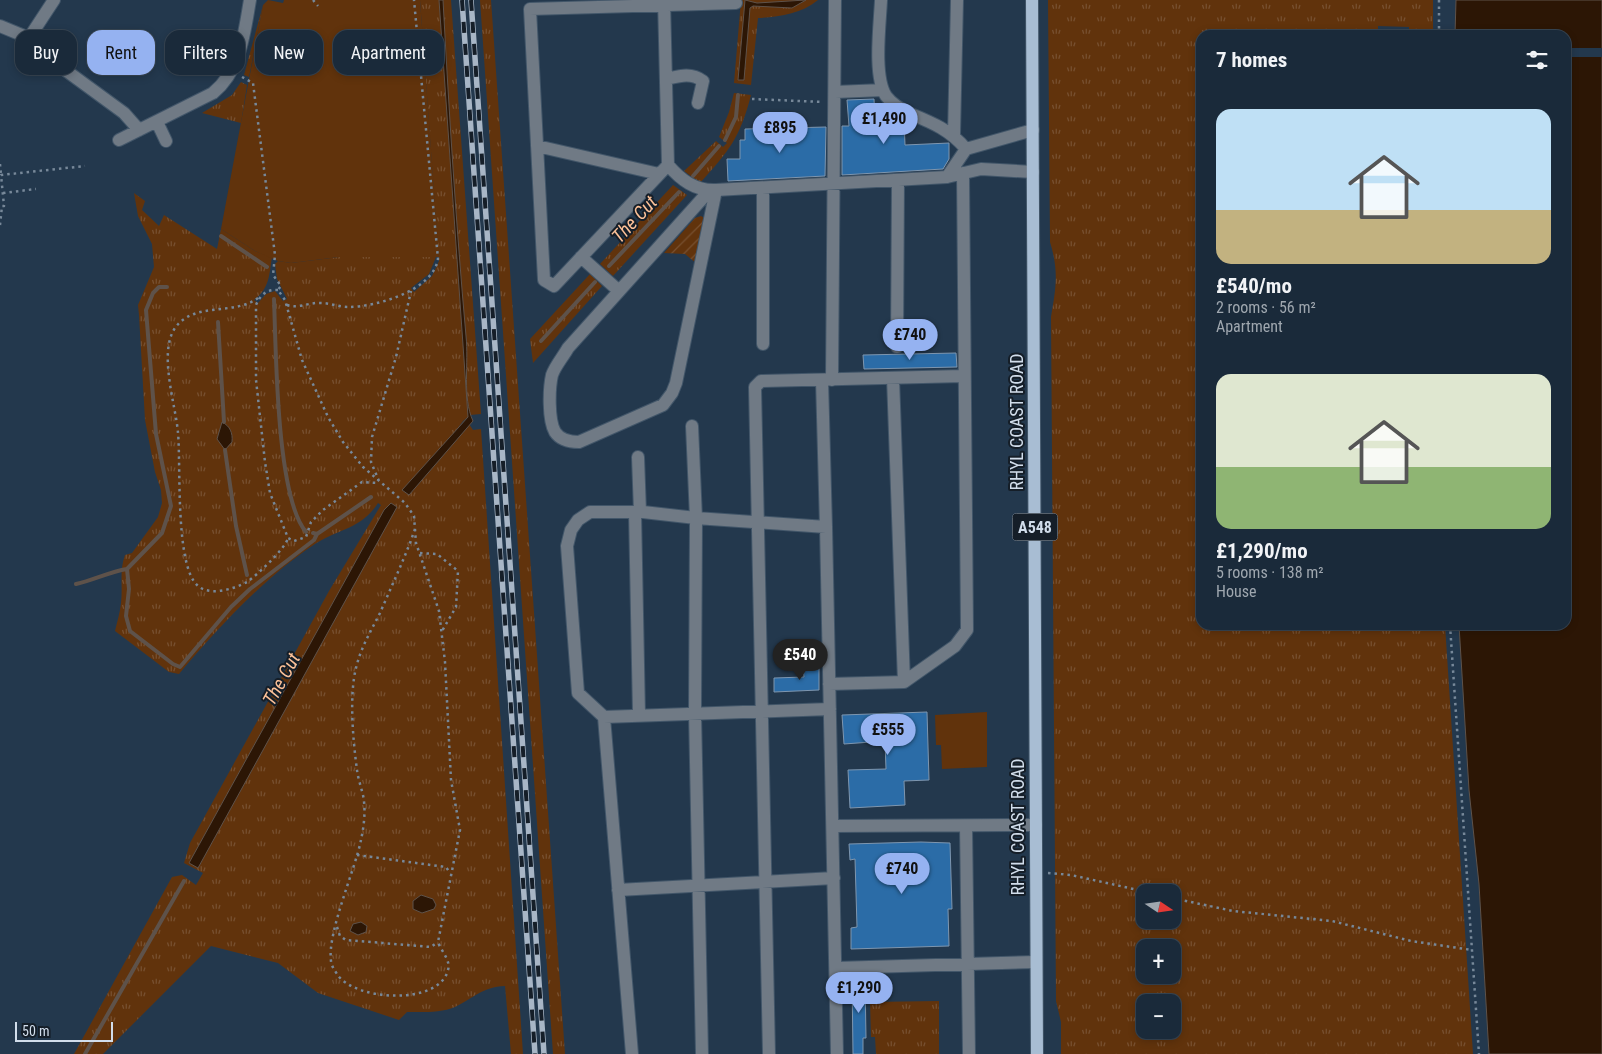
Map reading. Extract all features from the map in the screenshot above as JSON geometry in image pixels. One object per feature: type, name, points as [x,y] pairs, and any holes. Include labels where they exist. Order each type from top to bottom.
[{"type":"main road","name":"RHYL COAST ROAD","points":[[1032,0],[1037,1054]]},
{"type":"street","points":[[34,30],[54,0]]},
{"type":"street","points":[[244,30],[250,0]]},
{"type":"street","points":[[835,0],[834,183],[827,380],[826,526],[837,1054]]},
{"type":"street","points":[[881,0],[879,72],[883,90],[887,97],[899,107],[940,126],[954,135],[966,149]]},
{"type":"street","points":[[954,135],[957,0]]},
{"type":"street","points":[[664,3],[668,165],[676,175],[696,188],[713,190],[763,188],[947,177],[981,169],[1033,172]]},
{"type":"street","points":[[668,165],[554,286],[544,280],[530,9],[556,4],[736,3]]},
{"type":"street","points":[[0,26],[15,32]]},
{"type":"street","points":[[666,79],[686,74],[697,77],[702,82],[698,103]]},
{"type":"street","points":[[73,75],[124,112],[139,130]]},
{"type":"street","points":[[119,140],[213,93],[229,75]]},
{"type":"street","points":[[835,98],[883,90]]},
{"type":"street","points":[[157,122],[166,141]]},
{"type":"street","points":[[947,177],[966,149],[1033,130]]},
{"type":"street","points":[[537,146],[659,174]]},
{"type":"street","points":[[830,684],[904,682],[955,646],[967,630],[963,376],[963,173]]},
{"type":"street","points":[[897,347],[898,180]]},
{"type":"street","points":[[763,188],[763,344]]},
{"type":"street","points":[[713,190],[672,393],[663,405],[579,442],[569,442],[555,432],[550,388],[553,373],[568,348],[615,287],[713,190]]},
{"type":"street","points":[[581,257],[615,287]]},
{"type":"street","points":[[769,1054],[754,387],[761,381],[963,376]]},
{"type":"street","points":[[893,378],[904,682]]},
{"type":"street","points":[[692,426],[696,518],[695,713],[702,1054]]},
{"type":"street","points":[[638,457],[639,715]]},
{"type":"street","points":[[632,1054],[604,717],[578,693],[567,546],[571,530],[578,520],[590,512],[637,512],[696,518],[826,526]]},
{"type":"street","points":[[604,717],[830,709]]},
{"type":"street","points":[[832,826],[1036,825]]},
{"type":"street","points":[[966,826],[969,1054]]},
{"type":"street","points":[[618,890],[834,878]]},
{"type":"street","points":[[836,968],[1036,962]]},
{"type":"path","points":[[313,0],[318,6]]},
{"type":"path","points":[[287,305],[299,307],[322,303],[348,307],[376,303],[411,290],[431,275],[438,259],[414,0]]},
{"type":"path","points":[[1439,0],[1439,30]]},
{"type":"path","points":[[235,75],[253,83],[275,255],[274,275],[281,286],[278,290]]},
{"type":"path","points":[[752,99],[835,98]]},
{"type":"path","points":[[0,164],[4,206],[2,206],[0,224]]},
{"type":"path","points":[[1,175],[85,166]]},
{"type":"path","points":[[3,193],[36,189]]},
{"type":"path","points":[[278,290],[270,290],[244,307],[202,312],[180,323],[173,333],[169,363],[171,397],[178,430],[184,554],[195,584],[206,591],[212,592],[232,588],[249,580],[285,546],[288,538]]},
{"type":"path","points":[[278,290],[287,305],[302,360],[324,409],[343,442],[382,484],[406,503],[414,516],[420,554],[439,611],[445,662],[451,780],[460,830],[438,942],[447,959],[449,969],[432,990],[424,993],[383,994],[364,992],[348,986],[338,975],[331,961],[332,940],[357,855],[365,819],[364,798],[357,771],[354,731],[355,670],[364,642],[402,564],[415,529]]},
{"type":"path","points":[[382,484],[371,462],[372,437],[396,357],[411,290]]},
{"type":"path","points":[[258,298],[256,305],[256,380],[265,462],[270,493],[288,538],[294,541],[306,537],[315,517],[362,482],[368,481],[382,484]]},
{"type":"path","points":[[420,554],[437,554],[458,571],[456,607],[441,632]]},
{"type":"path","points":[[1450,630],[1479,1054]]},
{"type":"path","points":[[357,855],[433,864],[446,867],[450,874]]},
{"type":"path","points":[[1036,872],[1071,875],[1136,890]]},
{"type":"path","points":[[1181,900],[1234,911],[1332,922],[1410,941],[1472,950]]},
{"type":"path","points":[[338,921],[340,936],[346,940],[431,947],[438,942]]},
{"type":"green space","points":[[268,0],[283,3],[284,0],[420,0],[422,30],[333,30],[333,75],[426,75],[439,257],[339,257],[291,263],[278,261],[255,251],[221,229],[255,48],[255,75],[323,75],[323,30],[258,30],[263,5]]},
{"type":"green space","points":[[420,0],[451,0],[481,414],[470,415],[463,421],[409,495],[469,424],[473,430],[481,429],[523,1054],[511,1054],[505,986],[490,988],[450,1009],[431,1012],[407,1012],[399,1020],[318,993],[278,963],[211,946],[103,1054],[74,1054],[172,877],[182,875],[196,885],[203,873],[184,863],[190,843],[329,591],[381,505],[378,503],[364,519],[321,540],[276,573],[241,606],[179,674],[169,672],[115,631],[121,607],[122,567],[125,555],[132,553],[158,517],[162,503],[161,490],[155,472],[145,420],[138,305],[154,267],[152,244],[138,216],[134,193],[145,201],[142,210],[159,226],[164,215],[217,249],[221,229],[255,251],[272,257],[266,286],[254,300],[258,303],[266,294],[275,291],[283,301],[287,299],[277,279],[275,264],[278,261],[291,263],[339,257],[436,257],[429,274],[411,288],[414,292],[432,276],[439,261],[425,75],[444,75],[444,30],[422,30]]},
{"type":"green space","points":[[480,0],[491,0],[565,1054],[553,1054]]},
{"type":"green space","points":[[741,0],[818,0],[797,12],[758,18],[751,85],[734,83]]},
{"type":"green space","points":[[1048,0],[1433,0],[1433,30],[1409,30],[1409,27],[1378,26],[1378,30],[1196,30],[1196,630],[1445,630],[1473,1054],[1061,1054],[1061,1022],[1056,1001],[1051,317],[1056,280],[1055,262],[1050,242]]},
{"type":"green space","points":[[263,5],[258,30],[256,30]]},
{"type":"green space","points":[[255,34],[255,46],[249,77],[244,75]]},
{"type":"green space","points":[[241,82],[247,85],[241,123],[202,113],[232,95]]},
{"type":"green space","points":[[734,93],[751,95],[747,110],[732,143],[719,162],[700,183],[684,171],[716,141],[723,147],[727,143],[719,137]]},
{"type":"green space","points":[[673,185],[687,195],[613,276],[600,264]]},
{"type":"green space","points":[[701,216],[706,219],[697,264],[685,254],[664,253],[695,218]]},
{"type":"green space","points":[[590,274],[602,286],[533,363],[530,339]]},
{"type":"green space","points":[[987,712],[987,767],[942,769],[941,745],[936,745],[935,715]]},
{"type":"green space","points":[[939,1001],[939,1054],[876,1054],[875,1037],[871,1037],[870,1002]]},
{"type":"shaded area","points":[[439,0],[443,0],[453,168],[467,346],[467,391],[473,421],[409,495],[402,490],[468,417],[444,72],[444,30],[441,30]]},
{"type":"shaded area","points":[[745,0],[757,3],[806,0],[792,8],[753,6],[750,8],[744,80],[738,80]]},
{"type":"shaded area","points":[[1456,0],[1602,0],[1602,1054],[1489,1054],[1479,884],[1469,790],[1459,630],[1571,630],[1571,30],[1455,30]]},
{"type":"shaded area","points":[[222,422],[229,428],[232,436],[232,442],[225,450],[217,439]]},
{"type":"shaded area","points":[[391,503],[397,507],[198,868],[189,863],[384,510]]},
{"type":"shaded area","points":[[421,895],[433,899],[436,905],[434,909],[422,913],[413,909],[413,901]]},
{"type":"shaded area","points":[[361,922],[367,926],[366,932],[358,935],[350,931],[353,924]]},
{"type":"pier","points":[[1571,48],[1602,48],[1602,57],[1571,57]]},
{"type":"building","points":[[874,99],[875,120],[904,120],[905,145],[949,143],[949,159],[943,169],[842,175],[842,126],[849,126],[847,100]]},
{"type":"building","points":[[826,127],[825,176],[728,181],[727,159],[740,159],[740,140],[745,140],[745,129]]},
{"type":"building","points":[[956,353],[957,367],[864,369],[863,355]]},
{"type":"building","points":[[803,665],[819,665],[819,690],[774,692],[774,678],[804,677]]},
{"type":"building","points":[[927,712],[929,780],[904,781],[905,805],[850,808],[848,770],[886,769],[885,741],[844,744],[842,715]]},
{"type":"building","points":[[950,843],[952,909],[948,909],[949,946],[851,949],[851,928],[857,927],[855,859],[850,860],[849,844]]},
{"type":"building","points":[[852,977],[865,977],[866,1038],[863,1038],[863,1054],[853,1054]]},
{"type":"waterway","name":"The Cut","points":[[725,140],[736,117],[738,95]]},
{"type":"waterway","name":"The Cut","points":[[693,176],[719,146]]},
{"type":"waterway","name":"The Cut","points":[[609,266],[679,192]]},
{"type":"waterway","points":[[221,236],[267,267]]},
{"type":"waterway","name":"The Cut","points":[[541,341],[595,282]]},
{"type":"waterway","points":[[167,287],[159,287],[153,293],[146,310],[156,434],[171,506],[162,533],[127,569],[129,589],[126,616],[130,631],[173,664],[180,667],[231,607],[250,589],[314,540],[317,534]]},
{"type":"waterway","points":[[274,299],[277,385],[283,456],[296,514],[306,532]]},
{"type":"waterway","points":[[218,322],[224,422]]},
{"type":"waterway","points":[[225,450],[236,526],[247,575]]},
{"type":"waterway","points":[[313,533],[317,534],[371,497]]},
{"type":"waterway","points":[[76,584],[127,569]]},
{"type":"waterway","name":"The Cut","points":[[85,1054],[184,881]]},
{"type":"railway","points":[[462,0],[535,1054]]},
{"type":"railway","points":[[471,0],[544,1054]]}]
